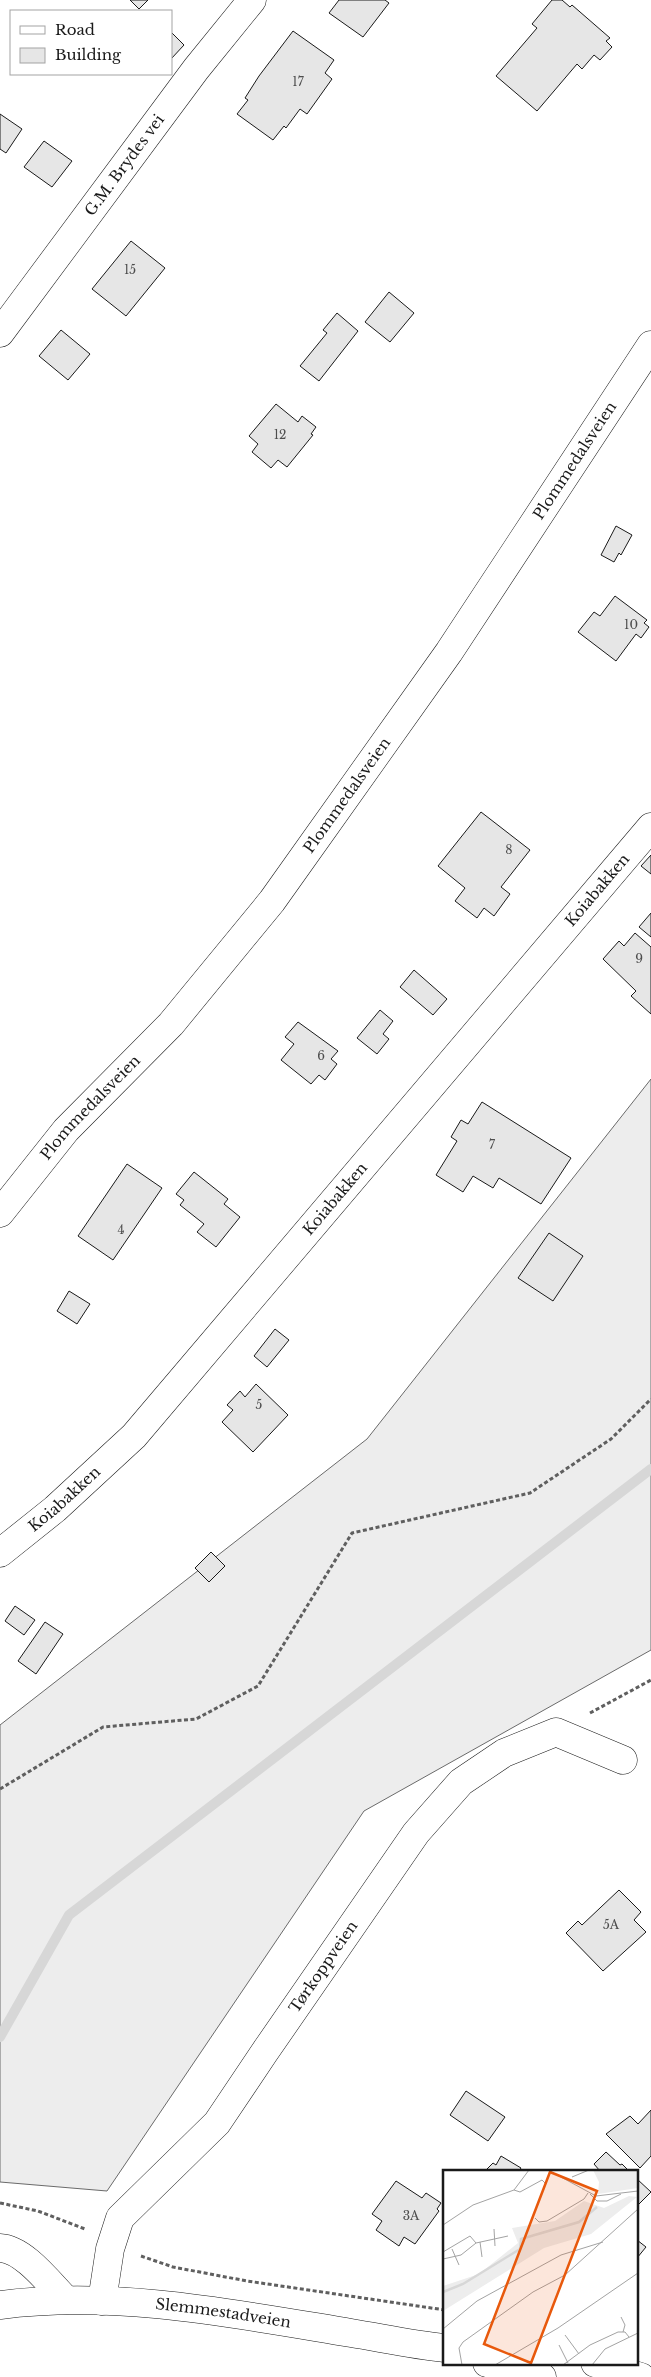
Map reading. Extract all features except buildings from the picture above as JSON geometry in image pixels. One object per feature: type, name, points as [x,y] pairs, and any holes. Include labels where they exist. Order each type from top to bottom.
[{"type":"street","name":"G.M. Brydes vei","points":[[0,333],[196,69],[252,0]]},
{"type":"street","name":"Plommedalsveien","points":[[0,1213],[66,1130],[170,1024],[294,873],[449,652],[651,344]]},
{"type":"street","name":"Koiabakken","points":[[0,1553],[55,1509],[134,1436],[651,827]]},
{"type":"street","points":[[556,1732],[623,1760]]},
{"type":"street","name":"Tørkoppveien","points":[[102,2302],[110,2249],[120,2218],[217,2123],[416,1833],[461,1782],[504,1753],[556,1732]]},
{"type":"street","points":[[0,2248],[5,2248],[29,2262],[66,2300]]},
{"type":"street","name":"Slemmestadveien","points":[[0,2305],[66,2300],[130,2302],[255,2317],[443,2348]]},
{"type":"street","points":[[491,2364],[542,2377]]},
{"type":"street","points":[[598,2364],[641,2377]]},
{"type":"path","points":[[0,1789],[103,1727],[196,1719],[258,1686],[352,1533],[530,1493],[611,1439],[651,1399]]},
{"type":"path","points":[[556,1732],[651,1680]]},
{"type":"path","points":[[247,2281],[443,2310]]},
{"type":"shaded area","points":[[651,1079],[651,1650],[364,1811],[107,2191],[0,2182],[0,1725],[367,1439]]},
{"type":"waterway","points":[[0,2037],[69,1915],[651,1469]]}]
